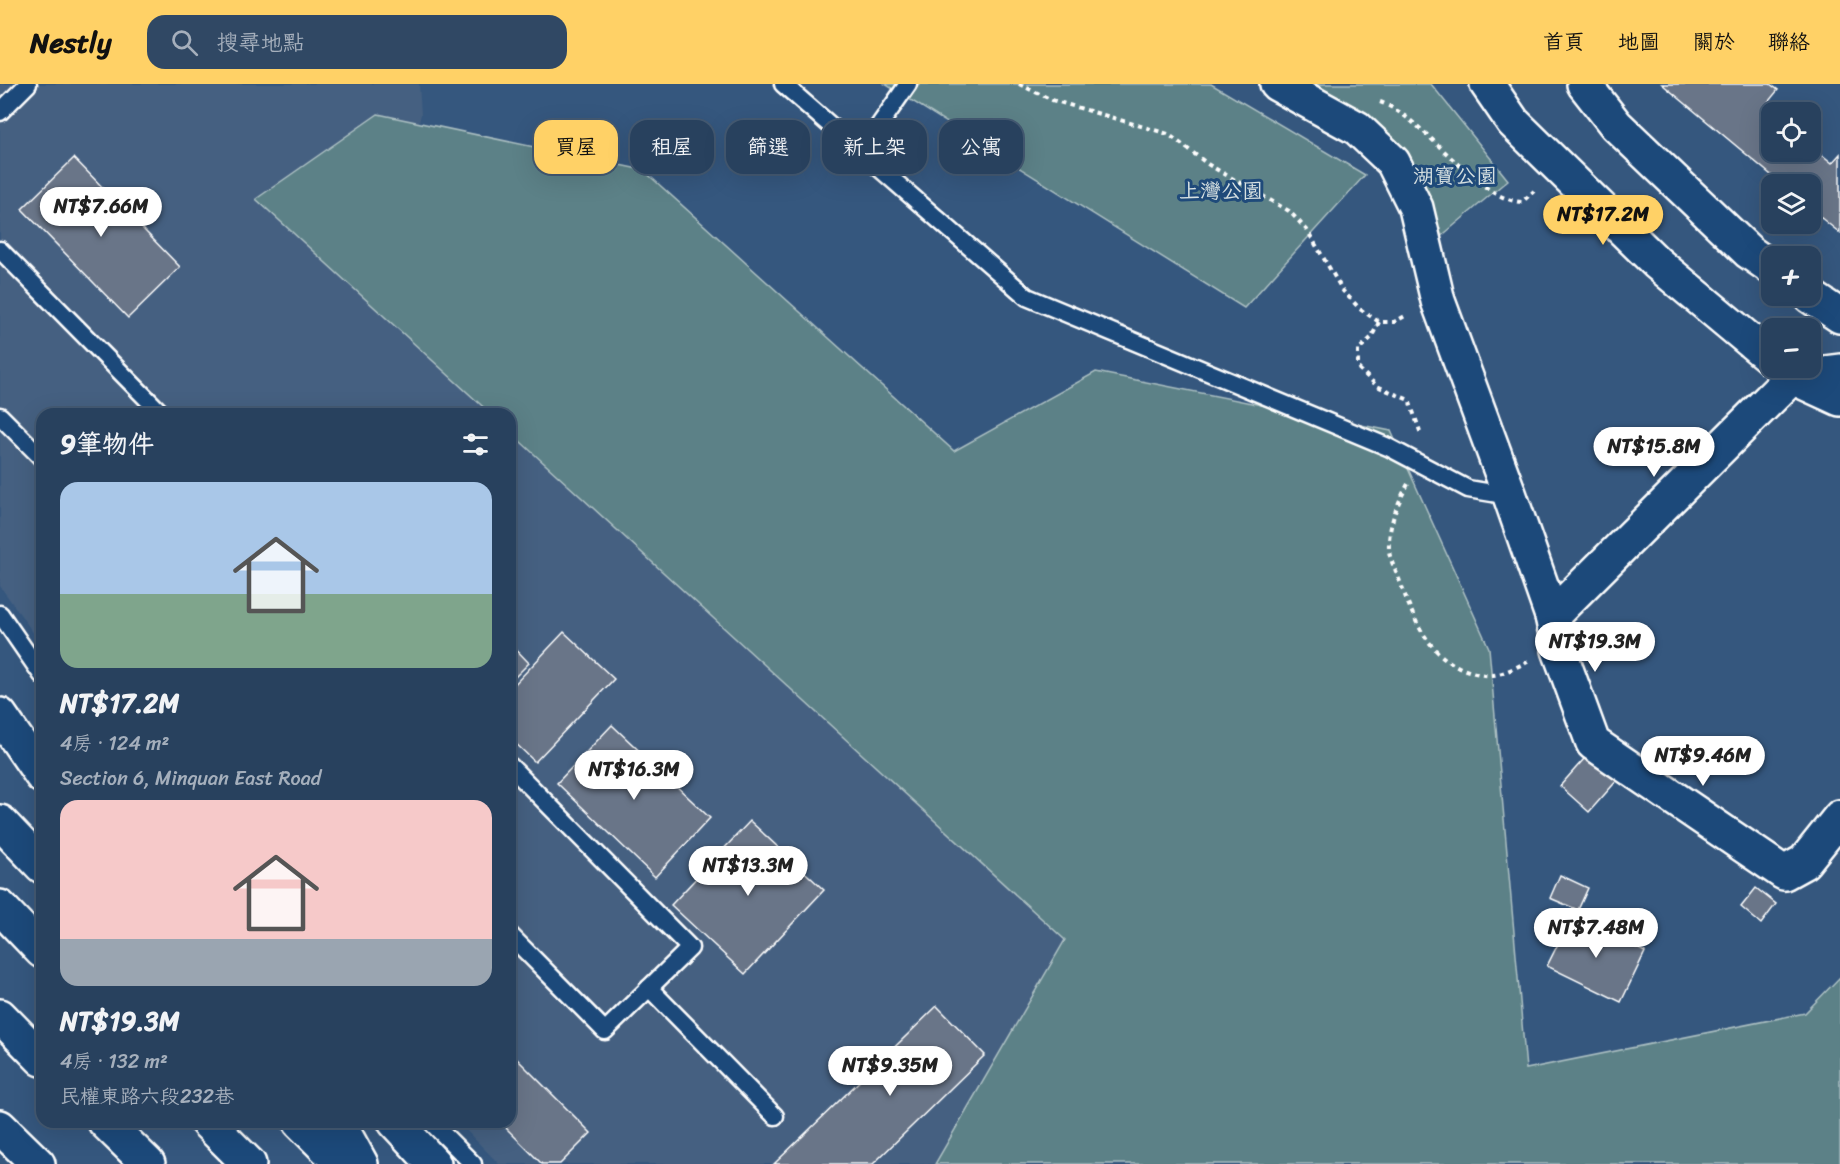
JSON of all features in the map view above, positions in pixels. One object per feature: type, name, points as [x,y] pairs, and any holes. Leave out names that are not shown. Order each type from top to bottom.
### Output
[{"type":"main road","points":[[1277,84],[1357,128],[1394,162],[1416,208],[1438,301],[1510,496],[1551,616],[1559,650],[1593,743],[1784,873],[1804,862],[1840,817]]},
{"type":"main road","points":[[1487,84],[1513,122],[1657,263],[1761,350]]},
{"type":"main road","points":[[1584,84],[1616,125],[1749,252],[1761,260]]},
{"type":"main road","points":[[1821,303],[1840,316]]},
{"type":"main road","points":[[1821,370],[1840,371]]},
{"type":"main road","points":[[1551,616],[1773,378]]},
{"type":"main road","points":[[1801,378],[1840,399]]},
{"type":"main road","points":[[0,700],[36,758]]},
{"type":"main road","points":[[0,715],[36,759]]},
{"type":"main road","points":[[0,822],[36,860]]},
{"type":"main road","points":[[0,907],[23,934]]},
{"type":"main road","points":[[0,1016],[36,1053]]},
{"type":"main road","points":[[0,1127],[38,1164]]},
{"type":"main road","points":[[111,1128],[148,1164]]},
{"type":"main road","points":[[213,1128],[249,1164]]},
{"type":"main road","points":[[306,1128],[342,1164]]},
{"type":"main road","points":[[341,1128],[361,1164]]},
{"type":"main road","points":[[401,1128],[434,1164]]},
{"type":"lane","points":[[0,112],[28,84]]},
{"type":"lane","points":[[783,84],[823,120]]},
{"type":"lane","points":[[883,120],[908,84]]},
{"type":"lane","points":[[884,174],[1027,297],[1388,447],[1468,489],[1510,496]]},
{"type":"lane","points":[[0,250],[156,408]]},
{"type":"lane","points":[[0,416],[36,452]]},
{"type":"lane","points":[[0,614],[36,666]]},
{"type":"lane","points":[[516,772],[690,948],[605,1031],[516,941]]},
{"type":"lane","points":[[649,988],[775,1116]]},
{"type":"lane","points":[[437,1128],[472,1164]]},
{"type":"path","points":[[1019,84],[1052,100],[1168,134],[1209,165],[1289,211],[1307,230],[1343,291],[1360,309],[1379,322],[1394,322],[1438,301]]},
{"type":"path","points":[[1373,100],[1383,103],[1409,119],[1447,155],[1506,201],[1522,202],[1558,166]]},
{"type":"path","points":[[1379,322],[1371,338],[1358,350],[1358,368],[1377,386],[1409,400],[1416,413],[1426,454],[1399,502],[1390,528],[1389,551],[1410,611],[1441,658],[1462,668],[1486,675],[1498,674],[1559,650]]},
{"type":"shaded area","points":[[0,84],[419,84],[421,114],[394,234],[1093,953],[952,1164],[499,1164],[464,1128],[516,1128],[516,408],[36,408],[36,637],[0,586]]},
{"type":"green space","name":"上灣公園","points":[[885,84],[1211,84],[1365,175],[1244,308],[1023,170],[1023,120],[943,120]]},
{"type":"green space","name":"湖寶公園","points":[[1311,84],[1431,84],[1508,180],[1439,238]]},
{"type":"green space","points":[[378,114],[534,147],[534,174],[618,174],[618,165],[630,167],[630,174],[647,174],[954,451],[1096,372],[1391,431],[1489,648],[1526,1069],[1805,1013],[1840,977],[1840,1164],[935,1164],[1065,940],[516,437],[516,408],[484,408],[256,199]]},
{"type":"building","points":[[1662,84],[1770,84],[1778,90],[1768,102],[1761,102],[1761,162],[1821,162],[1821,154],[1832,163],[1840,154],[1840,233],[1821,218],[1821,174],[1770,174]]},
{"type":"building","points":[[74,158],[180,267],[128,318],[22,209]]},
{"type":"building","points":[[564,632],[614,679],[535,762],[516,744],[516,683]]},
{"type":"building","points":[[516,649],[529,663],[516,676]]},
{"type":"building","points":[[612,725],[710,818],[655,877],[557,783]]},
{"type":"building","points":[[1591,751],[1620,777],[1589,812],[1560,786]]},
{"type":"building","points":[[750,821],[824,890],[745,974],[671,905]]},
{"type":"building","points":[[1560,875],[1588,888],[1578,910],[1550,898]]},
{"type":"building","points":[[1756,888],[1776,904],[1761,924],[1741,907]]},
{"type":"building","points":[[1572,916],[1645,952],[1621,1002],[1547,966]]},
{"type":"building","points":[[937,1006],[985,1055],[873,1164],[774,1164]]},
{"type":"building","points":[[516,1058],[591,1133],[560,1164],[542,1164],[506,1128],[516,1128]]}]
